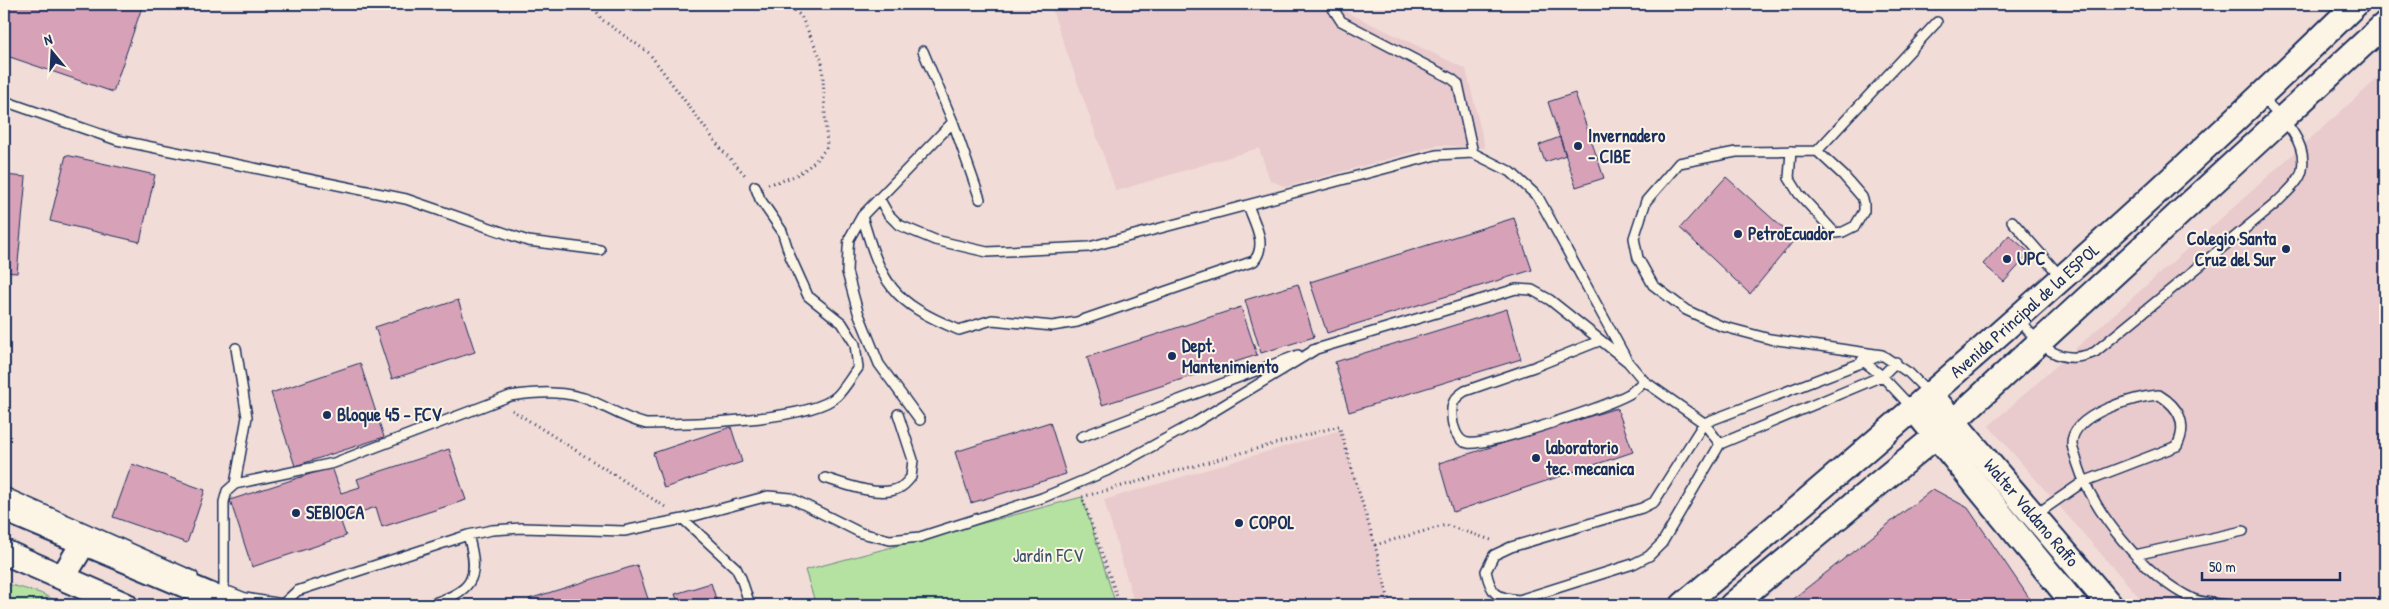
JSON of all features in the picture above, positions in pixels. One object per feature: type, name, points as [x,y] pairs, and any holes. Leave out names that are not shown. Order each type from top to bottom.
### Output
[{"type":"main road","name":"Avenida Principal de la ESPOL","points":[[1683,605],[1922,402],[2061,278],[2261,97],[2356,4]]},
{"type":"main road","name":"Avenida Principal de la ESPOL","points":[[1936,436],[2284,120],[2385,24]]},
{"type":"main road","name":"Walter Valdano Raffo","points":[[1922,402],[1954,421],[2034,516],[2101,602]]},
{"type":"main road","name":"Walter Valdano Raffo","points":[[1922,402],[1936,436],[2075,605]]},
{"type":"main road","points":[[1732,605],[1936,436]]},
{"type":"main road","points":[[5,504],[84,542],[225,595]]},
{"type":"main road","points":[[63,576],[84,542]]},
{"type":"main road","points":[[4,552],[63,576],[125,605]]},
{"type":"lane","points":[[1330,4],[1341,21],[1458,84],[1473,153]]},
{"type":"lane","points":[[1817,151],[1937,22]]},
{"type":"lane","points":[[923,51],[953,122],[980,199]]},
{"type":"lane","points":[[2017,317],[2039,344],[2071,358],[2082,358],[2095,352],[2276,204],[2302,171],[2298,141],[2284,120],[2261,97]]},
{"type":"lane","points":[[4,100],[117,140],[406,199],[528,241],[600,250]]},
{"type":"lane","points":[[920,420],[879,364],[858,312],[847,272],[850,239],[862,216],[953,122]]},
{"type":"lane","points":[[1791,151],[1789,178],[1799,194],[1835,233],[1844,232],[1856,226],[1864,211],[1862,197],[1817,151],[1791,151],[1736,152],[1679,163],[1646,201],[1634,238],[1638,258],[1653,285],[1686,310],[1721,326],[1770,339],[1882,355],[1896,362],[1922,402]]},
{"type":"lane","points":[[879,198],[888,214],[899,225],[935,240],[988,252],[1089,246],[1436,155],[1473,153],[1511,172],[1538,197],[1628,362],[1644,381],[1704,424],[1720,444]]},
{"type":"lane","points":[[755,186],[760,199],[782,231],[790,256],[808,296],[842,323],[855,344],[858,368],[837,396],[813,409],[788,415],[646,424],[627,419],[592,401],[565,394],[534,393],[496,401],[334,463],[235,484],[227,491],[224,502],[225,595],[283,604],[297,591],[468,535],[492,530],[522,528],[624,531],[683,519],[768,496],[791,498],[861,533],[890,540],[920,537],[1042,498],[1111,469],[1196,422],[1318,348]]},
{"type":"lane","points":[[862,216],[880,272],[894,291],[914,310],[959,330],[992,320],[1052,326],[1077,322],[1254,261],[1260,253],[1262,245],[1248,205]]},
{"type":"lane","points":[[2012,221],[2061,278]]},
{"type":"lane","points":[[1081,437],[1318,348],[1516,289],[1532,290],[1550,300],[1628,362]]},
{"type":"lane","points":[[1599,340],[1456,396],[1451,405],[1452,421],[1460,440],[1466,444],[1486,442],[1584,411],[1630,393],[1644,381]]},
{"type":"lane","points":[[235,484],[247,417],[236,348]]},
{"type":"lane","points":[[1853,351],[1882,376],[1922,402]]},
{"type":"lane","points":[[1882,355],[1704,424],[1654,502],[1642,508],[1511,547],[1494,556],[1486,571],[1490,588],[1502,598],[1519,600],[1633,564],[1649,556],[1662,543],[1720,444],[1882,376],[1896,362]]},
{"type":"lane","points":[[2034,516],[2083,482],[2177,446],[2183,434],[2182,423],[2172,403],[2159,395],[2151,395],[2128,401],[2084,420],[2075,430],[2072,443],[2083,482],[2108,522],[2134,555],[2158,576],[2194,600],[2227,605]]},
{"type":"lane","points":[[825,478],[851,487],[869,490],[899,489],[911,478],[913,460],[898,414]]},
{"type":"lane","points":[[5,504],[199,578]]},
{"type":"lane","points":[[683,519],[736,568],[750,605]]},
{"type":"lane","points":[[2134,555],[2243,531]]},
{"type":"lane","points":[[427,605],[445,600],[463,590],[474,574],[475,559],[468,535]]},
{"type":"path","points":[[592,4],[601,19],[649,53],[722,149],[755,186],[793,177],[813,166],[827,147],[822,61],[801,16],[787,4]]},
{"type":"path","points":[[496,401],[683,519]]},
{"type":"path","points":[[1120,605],[1082,497],[1339,426],[1375,545],[1389,602],[1379,605]]},
{"type":"path","points":[[1375,545],[1446,525],[1511,547]]},
{"type":"shaded area","points":[[1050,4],[1341,4],[1344,11],[1466,69],[1485,148],[1439,145],[1286,187],[1270,180],[1259,148],[1116,191]]},
{"type":"shaded area","name":"Colegio Santa Cruz del Sur","points":[[2385,72],[2385,605],[2146,605],[1989,426]]},
{"type":"shaded area","name":"COPOL","points":[[1341,430],[1375,545],[1389,601],[1379,605],[1135,605],[1104,500]]},
{"type":"green space","name":"Jardín FCV","points":[[1082,497],[1116,605],[816,605],[805,570]]},
{"type":"green space","points":[[4,583],[40,593],[65,605],[4,605]]},
{"type":"building","points":[[4,4],[143,4],[113,92],[4,55]]},
{"type":"building","name":"Invernadero - CIBE","points":[[1575,93],[1604,178],[1576,187],[1548,102]]},
{"type":"building","points":[[1560,137],[1566,155],[1545,162],[1539,145]]},
{"type":"building","points":[[66,155],[155,175],[140,242],[50,221]]},
{"type":"building","points":[[4,175],[26,177],[17,273],[4,272]]},
{"type":"building","name":"PetroEcuador","points":[[1726,177],[1795,239],[1750,294],[1680,228]]},
{"type":"building","points":[[1514,218],[1532,270],[1327,333],[1310,282]]},
{"type":"building","name":"UPC","points":[[2009,235],[2030,253],[2004,282],[1983,264]]},
{"type":"building","points":[[1298,284],[1314,337],[1261,353],[1245,300]]},
{"type":"building","points":[[458,300],[475,352],[392,379],[375,327]]},
{"type":"building","name":"Dept. Mantenimiento","points":[[1241,307],[1257,355],[1102,405],[1087,357]]},
{"type":"building","points":[[1507,309],[1521,359],[1349,412],[1335,362]]},
{"type":"building","name":"Bloque 45 - FCV","points":[[360,363],[384,437],[295,466],[271,393]]},
{"type":"building","name":"laboratorio tec. mecanica","points":[[1617,408],[1633,452],[1453,512],[1439,463]]},
{"type":"building","points":[[1050,422],[1066,474],[971,503],[955,452]]},
{"type":"building","points":[[731,427],[742,462],[664,488],[653,453]]},
{"type":"building","name":"SEBIOCA","points":[[449,449],[466,500],[382,527],[376,507],[340,519],[346,536],[252,567],[230,500],[332,467],[341,493],[360,487],[357,479]]},
{"type":"building","points":[[132,464],[205,490],[187,543],[113,517]]},
{"type":"building","points":[[1933,489],[1968,508],[2034,605],[1785,605]]},
{"type":"building","points":[[637,565],[650,605],[531,605],[529,599]]},
{"type":"building","points":[[711,583],[717,602],[706,605],[679,605],[675,594]]},
{"type":"place","name":"Invernadero - CIBE","points":[[1578,146]]},
{"type":"place","name":"PetroEcuador","points":[[1738,234]]},
{"type":"place","name":"Colegio Santa Cruz del Sur","points":[[2286,249]]},
{"type":"place","name":"UPC","points":[[2007,259]]},
{"type":"place","name":"Dept. Mantenimiento","points":[[1172,356]]},
{"type":"place","name":"Bloque 45 - FCV","points":[[327,415]]},
{"type":"place","name":"laboratorio tec. mecanica","points":[[1536,458]]},
{"type":"place","name":"SEBIOCA","points":[[296,513]]},
{"type":"place","name":"COPOL","points":[[1239,523]]}]
